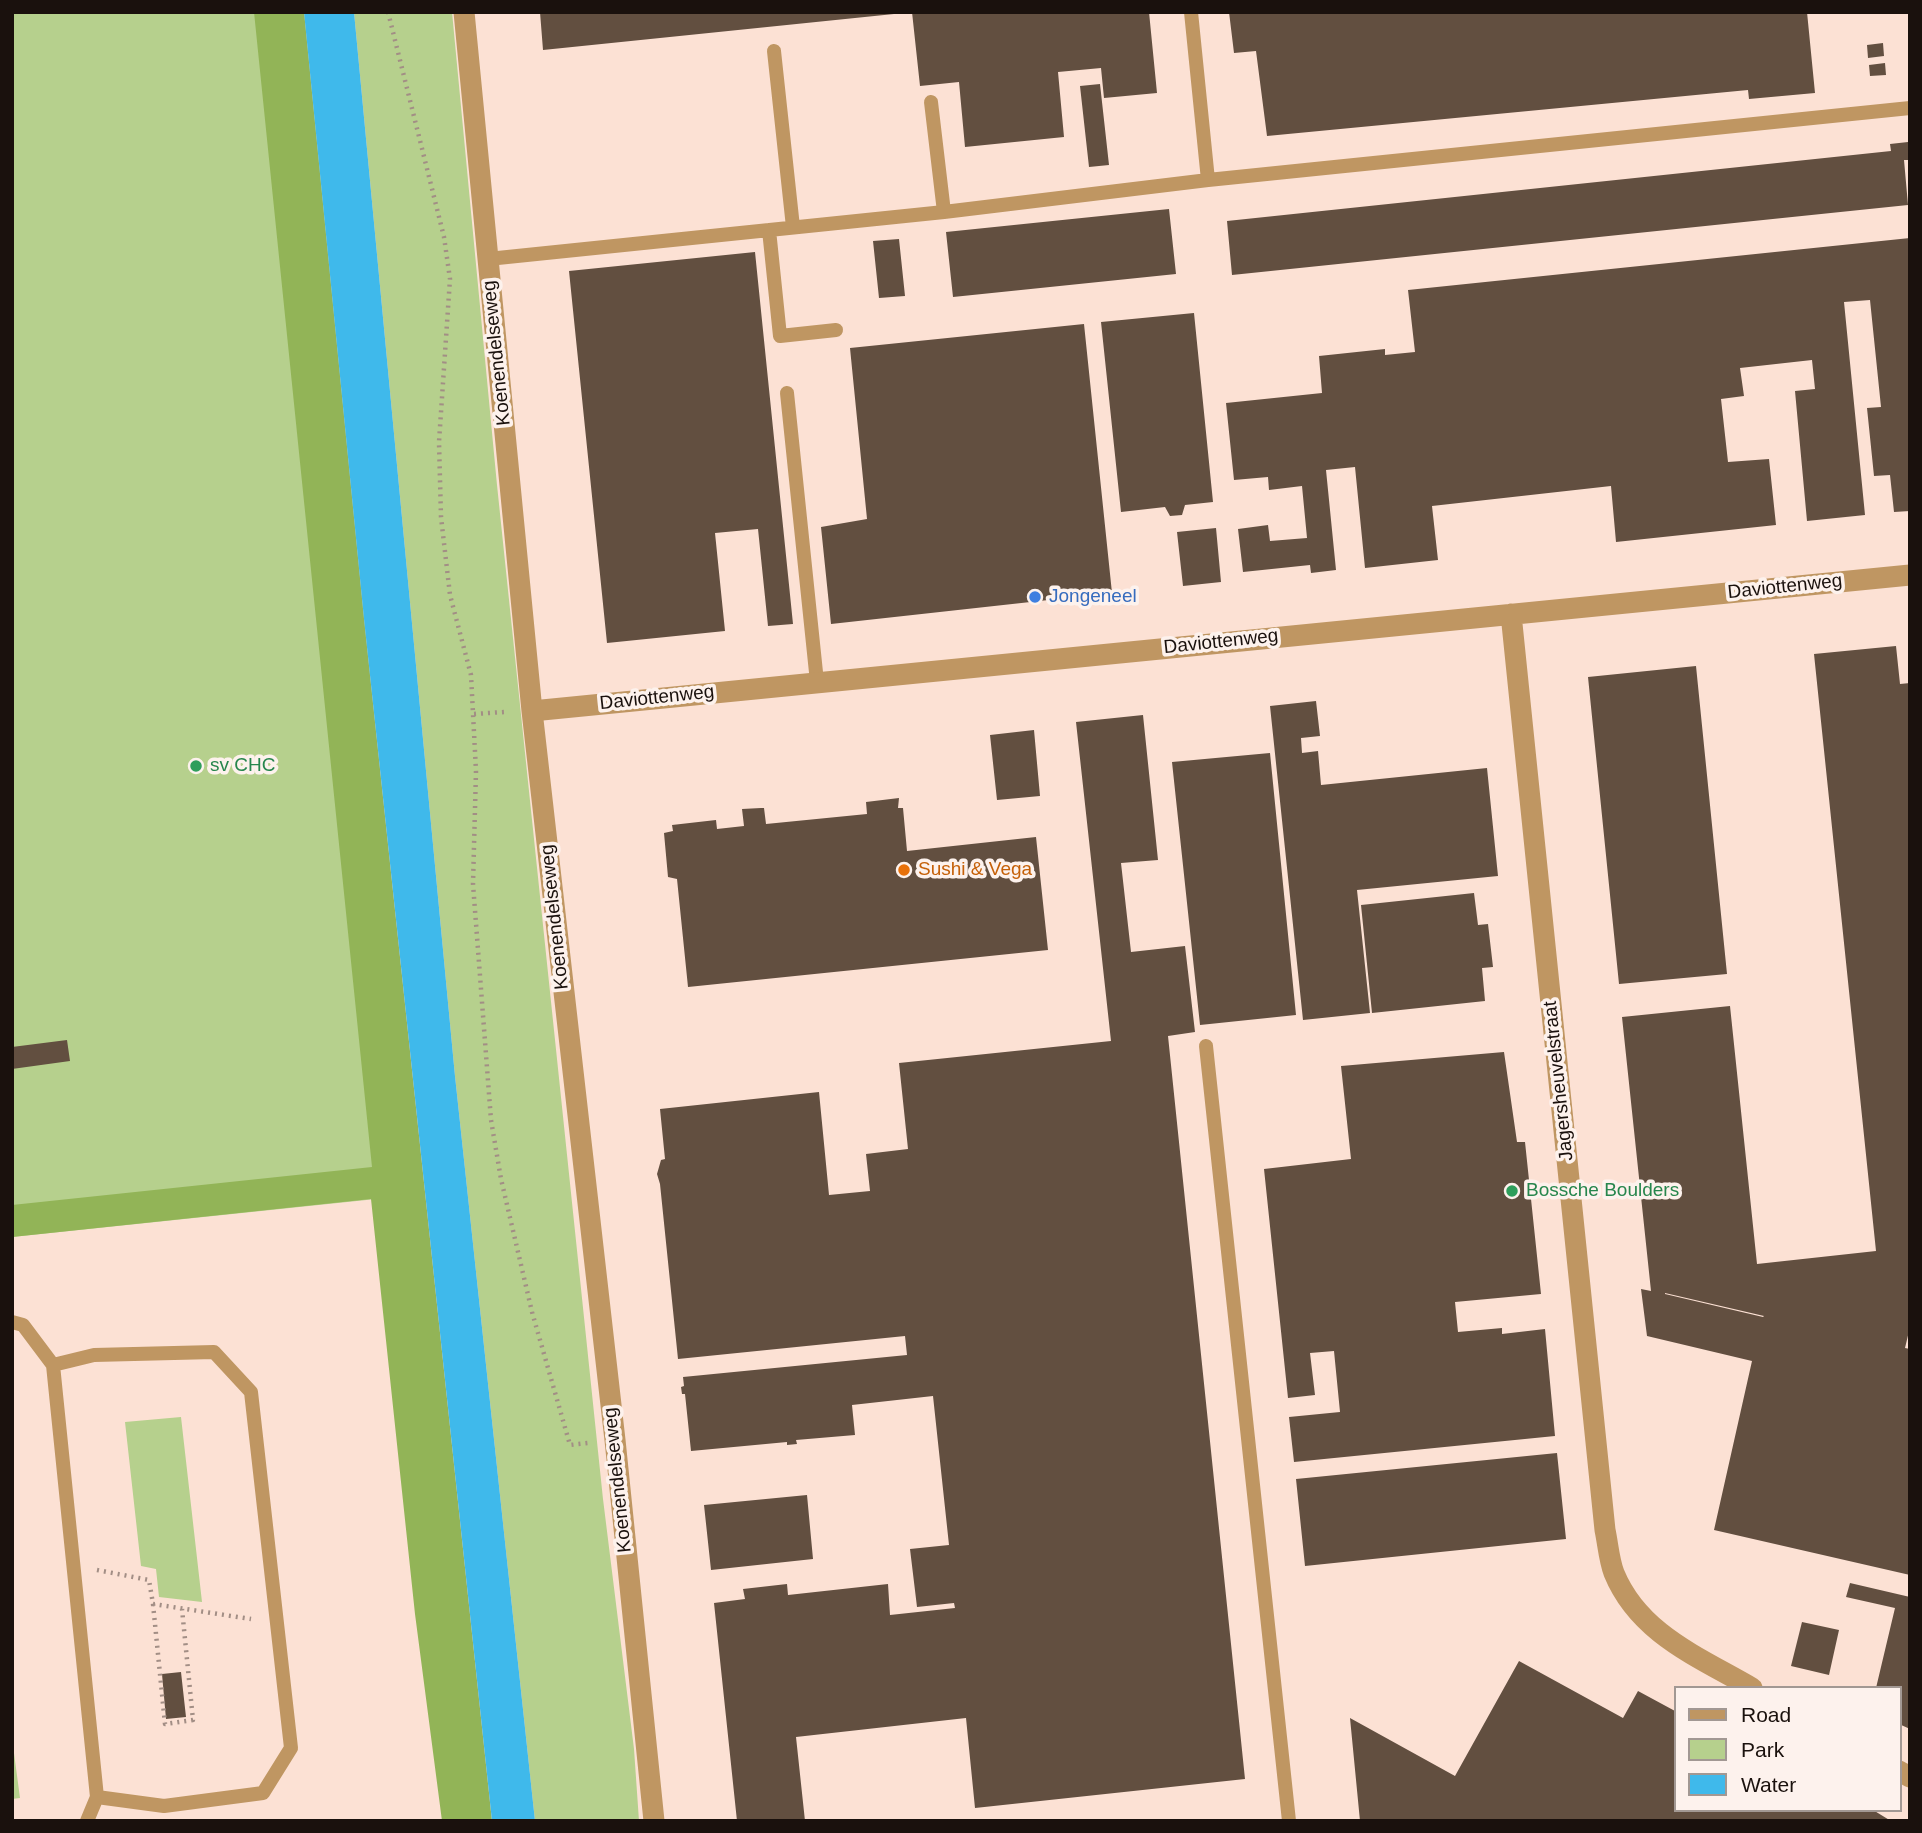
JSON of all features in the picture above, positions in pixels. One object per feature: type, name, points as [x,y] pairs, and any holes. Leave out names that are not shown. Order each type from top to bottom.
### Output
[{"type":"street","name":"Koenendelseweg","points":[[464,12],[532,711],[615,1440],[653,1821]]},
{"type":"street","name":"Daviottenweg","points":[[532,711],[1910,575]]},
{"type":"street","name":"Jagersheuvelstraat","points":[[1511,614],[1605,1530],[1614,1572],[1640,1616],[1664,1639],[1748,1686]]},
{"type":"lane","points":[[1191,12],[1208,180]]},
{"type":"lane","points":[[774,51],[793,227]]},
{"type":"lane","points":[[931,102],[944,212]]},
{"type":"lane","points":[[488,259],[944,212],[1208,180],[1910,108]]},
{"type":"lane","points":[[769,230],[780,336],[836,330]]},
{"type":"lane","points":[[787,393],[817,682]]},
{"type":"lane","points":[[1206,1046],[1289,1821]]},
{"type":"lane","points":[[12,1322],[23,1325],[53,1365],[97,1797],[87,1821]]},
{"type":"lane","points":[[53,1365],[94,1354],[214,1352],[251,1391],[291,1748],[263,1793],[164,1806],[97,1797]]},
{"type":"path","points":[[388,12],[444,237],[450,279],[439,442],[441,517],[450,595],[471,675],[476,771],[473,884],[491,1120],[501,1179],[533,1312],[570,1445],[615,1440]]},
{"type":"path","points":[[74,1566],[149,1580],[165,1724],[193,1720],[182,1608]]},
{"type":"path","points":[[153,1604],[276,1622]]},
{"type":"green space","name":"sv CHC","points":[[12,12],[304,12],[424,1194],[12,1237]]},
{"type":"green space","points":[[254,12],[304,12],[364,619],[492,1821],[442,1821],[415,1614],[371,1199],[12,1237],[12,1205],[372,1167]]},
{"type":"green space","points":[[354,12],[452,12],[497,485],[603,1499],[634,1749],[639,1821],[535,1821],[455,1076]]},
{"type":"green space","points":[[181,1417],[202,1602],[159,1597],[156,1569],[141,1566],[125,1422]]},
{"type":"green space","points":[[12,1738],[20,1798],[12,1799]]},
{"type":"water","points":[[304,12],[354,12],[455,1076],[535,1821],[492,1821],[364,619]]},
{"type":"building","points":[[540,12],[894,12],[894,14],[543,50]]},
{"type":"building","points":[[912,12],[1149,12],[1157,93],[1104,98],[1101,68],[1058,72],[1064,137],[965,147],[959,82],[920,86]]},
{"type":"building","points":[[1229,12],[1807,12],[1815,93],[1749,99],[1748,90],[1267,136],[1256,51],[1234,53]]},
{"type":"building","points":[[1883,43],[1884,56],[1868,58],[1867,45]]},
{"type":"building","points":[[1885,63],[1886,75],[1870,76],[1869,65]]},
{"type":"building","points":[[1100,84],[1109,165],[1089,167],[1080,86]]},
{"type":"building","points":[[1908,142],[1909,160],[1904,160],[1908,205],[1232,275],[1227,221],[1891,151],[1890,144]]},
{"type":"building","points":[[1169,209],[1176,274],[953,297],[946,232]]},
{"type":"building","points":[[1910,238],[1910,511],[1894,512],[1890,475],[1874,476],[1867,408],[1881,407],[1870,300],[1844,302],[1865,515],[1807,521],[1795,391],[1815,389],[1812,360],[1740,368],[1744,396],[1721,399],[1728,462],[1769,459],[1776,525],[1616,542],[1611,486],[1432,506],[1438,560],[1365,568],[1355,467],[1326,470],[1336,570],[1311,573],[1310,565],[1243,572],[1238,529],[1268,525],[1270,541],[1307,538],[1302,486],[1269,490],[1268,477],[1234,480],[1226,403],[1322,393],[1319,356],[1385,349],[1385,355],[1415,352],[1408,290]]},
{"type":"building","points":[[899,239],[905,296],[879,298],[873,241]]},
{"type":"building","points":[[755,252],[793,624],[768,626],[758,529],[715,533],[725,631],[607,643],[569,271]]},
{"type":"building","points":[[1194,313],[1213,502],[1185,505],[1182,515],[1170,516],[1165,507],[1121,512],[1101,322]]},
{"type":"building","points":[[1084,324],[1112,593],[831,624],[821,527],[867,519],[850,348]]},
{"type":"building","points":[[1216,528],[1221,582],[1183,586],[1177,532]]},
{"type":"building","points":[[1896,646],[1900,684],[1910,683],[1910,1327],[1905,1348],[1910,1349],[1910,1575],[1714,1530],[1752,1361],[1647,1336],[1641,1289],[1651,1291],[1622,1017],[1730,1006],[1757,1264],[1876,1251],[1814,654]],"holes":[[[1665,1293],[1764,1316],[1763,1317]]]},
{"type":"building","points":[[1696,666],[1727,974],[1619,984],[1588,677]]},
{"type":"building","points":[[1316,701],[1320,736],[1301,738],[1302,753],[1318,751],[1321,785],[1487,768],[1498,876],[1357,890],[1370,1013],[1303,1020],[1270,706]]},
{"type":"building","points":[[1143,715],[1158,860],[1121,863],[1131,952],[1185,946],[1195,1032],[1168,1036],[1245,1779],[975,1808],[966,1718],[796,1737],[805,1821],[737,1821],[714,1603],[745,1599],[743,1589],[787,1584],[788,1595],[888,1584],[890,1615],[955,1608],[954,1603],[917,1607],[910,1549],[949,1545],[933,1396],[852,1405],[855,1435],[796,1440],[797,1444],[787,1445],[787,1442],[691,1451],[685,1394],[682,1394],[681,1387],[684,1386],[683,1377],[907,1355],[905,1336],[678,1359],[657,1174],[661,1160],[665,1159],[660,1109],[819,1092],[829,1195],[870,1191],[866,1154],[908,1149],[899,1063],[1111,1041],[1076,722]]},
{"type":"building","points":[[1034,730],[1040,796],[997,800],[990,735]]},
{"type":"building","points":[[1270,753],[1296,1015],[1200,1025],[1172,762]]},
{"type":"building","points":[[899,798],[898,808],[903,808],[907,851],[1036,837],[1048,950],[688,987],[677,879],[668,877],[664,833],[673,831],[672,825],[716,820],[717,829],[744,826],[742,809],[764,808],[766,824],[867,814],[866,802]]},
{"type":"building","points":[[1474,893],[1478,925],[1488,924],[1493,967],[1482,968],[1485,1001],[1372,1013],[1361,905]]},
{"type":"building","points":[[67,1040],[70,1061],[12,1069],[12,1047]]},
{"type":"building","points":[[1504,1052],[1517,1142],[1525,1142],[1541,1294],[1455,1302],[1458,1332],[1502,1328],[1502,1334],[1545,1329],[1555,1436],[1294,1462],[1289,1417],[1340,1412],[1334,1351],[1310,1353],[1315,1395],[1288,1398],[1264,1169],[1351,1159],[1341,1066]]},
{"type":"building","points":[[1557,1453],[1566,1539],[1305,1566],[1296,1479]]},
{"type":"building","points":[[807,1495],[813,1559],[711,1570],[704,1505]]},
{"type":"building","points":[[1850,1583],[1910,1597],[1910,1729],[1901,1725],[1901,1686],[1876,1686],[1895,1608],[1846,1597]]},
{"type":"building","points":[[1802,1622],[1839,1630],[1829,1675],[1791,1666]]},
{"type":"building","points":[[1519,1661],[1623,1718],[1638,1691],[1674,1710],[1674,1812],[1876,1812],[1891,1821],[1360,1821],[1350,1718],[1455,1776]]},
{"type":"building","points":[[181,1672],[186,1717],[166,1719],[162,1674]]},
{"type":"place","name":"Jongeneel","points":[[1035,597]]},
{"type":"place","name":"sv CHC","points":[[196,766]]},
{"type":"place","name":"Sushi & Vega","points":[[904,870]]},
{"type":"place","name":"Bossche Boulders","points":[[1512,1191]]}]
